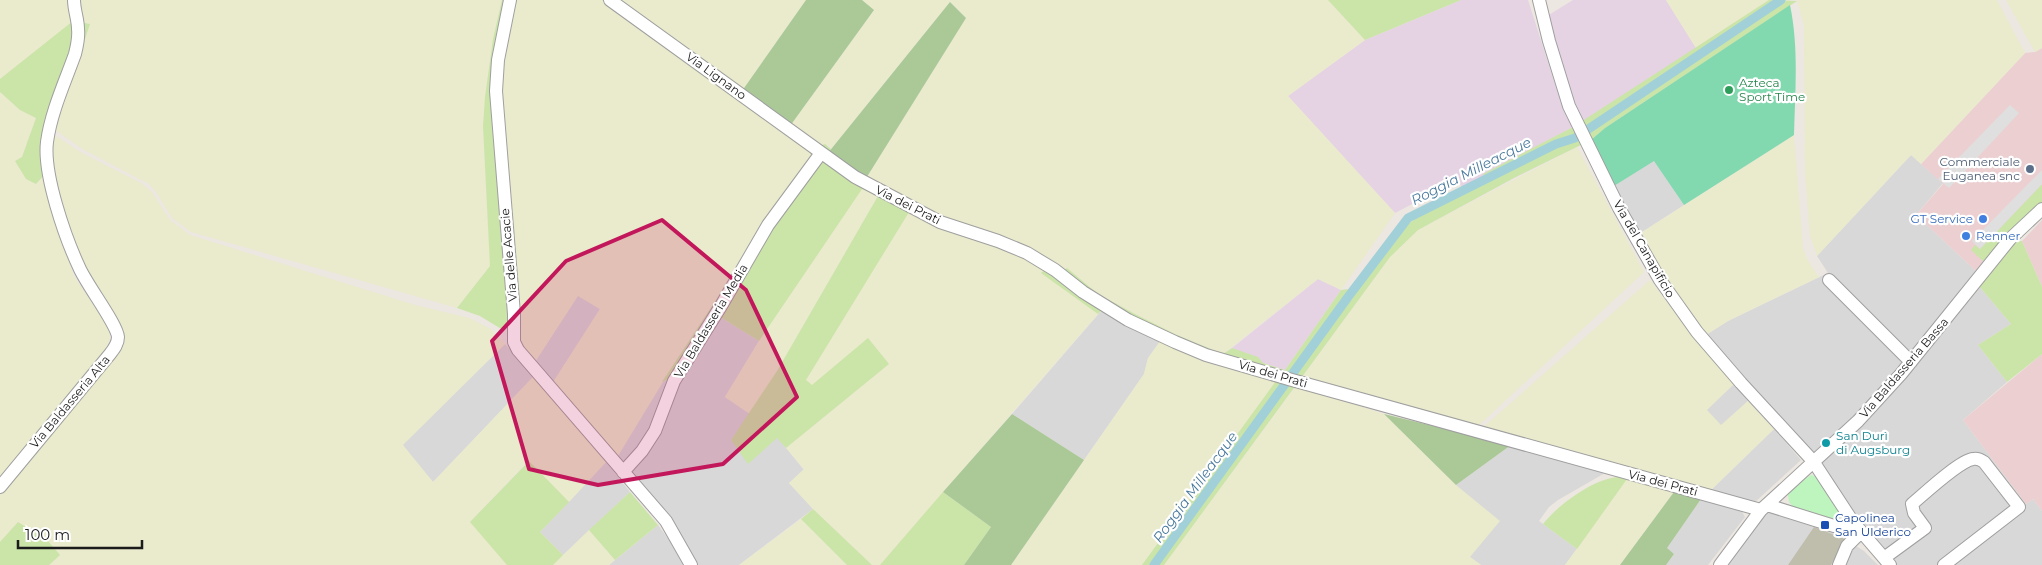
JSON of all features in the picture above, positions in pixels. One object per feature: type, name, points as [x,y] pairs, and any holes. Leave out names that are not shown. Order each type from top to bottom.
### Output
[{"type":"street","name":"Via Baldasseria Alta","points":[[0,487],[117,344],[118,337],[115,325],[79,268],[60,215],[48,164],[47,144],[50,128],[76,48],[78,27],[74,11],[74,0]]},
{"type":"street","name":"Via delle Acacie","points":[[510,0],[498,60],[496,91],[514,314],[514,342],[518,350],[623,472]]},
{"type":"street","name":"Via Lignano","points":[[610,0],[821,153]]},
{"type":"street","name":"Via del Canapificio","points":[[1539,0],[1562,83],[1583,135],[1640,247],[1678,307],[1741,383],[1813,461],[1853,522],[1887,562]]},
{"type":"street","name":"Via Baldasseria Media","points":[[623,472],[642,451],[655,431],[674,381],[721,306],[768,225],[821,153]]},
{"type":"street","name":"Via dei Prati","points":[[821,153],[855,177],[940,222],[998,241],[1027,253],[1056,270],[1083,292],[1128,320],[1206,354],[1288,379],[1834,526],[1842,526],[1853,522]]},
{"type":"street","name":"Via Baldasseria Bassa","points":[[1720,565],[1764,507],[1858,421],[1911,362],[2010,239],[2042,209]]},
{"type":"street","points":[[1829,280],[1911,362]]},
{"type":"street","points":[[1887,562],[1925,528],[1914,513],[1912,504],[1958,466],[1973,459],[1979,459],[1984,462],[2018,507],[1944,565]]},
{"type":"street","points":[[623,472],[666,521],[691,565]]},
{"type":"street","points":[[1839,565],[1847,546],[1861,532]]},
{"type":"highlighted area","points":[[662,220],[746,290],[797,397],[723,464],[598,485],[529,469],[492,341],[566,261]]},
{"type":"shaded area","points":[[1461,0],[1528,0],[1561,103],[1573,127],[1484,174],[1484,176],[1462,188],[1458,180],[1395,213],[1288,96],[1365,40]]},
{"type":"shaded area","points":[[1573,0],[1666,0],[1696,48],[1580,123],[1547,16]]},
{"type":"shaded area","points":[[2042,48],[2042,203],[2004,237],[1976,271],[1916,215],[1943,184],[1921,164],[2025,53],[2035,52]]},
{"type":"shaded area","points":[[2010,105],[2019,113],[1949,188],[1938,179]]},
{"type":"shaded area","points":[[1911,155],[1943,183],[1916,215],[1976,271],[1865,409],[1814,456],[1706,335],[1728,321],[1828,273],[1817,256]]},
{"type":"shaded area","points":[[1654,160],[1684,205],[1639,234],[1614,186]]},
{"type":"shaded area","points":[[2042,170],[2042,184],[1980,249],[1972,241]]},
{"type":"shaded area","points":[[2042,220],[2042,287],[2022,241]]},
{"type":"shaded area","points":[[1318,279],[1341,290],[1285,370],[1263,363],[1232,348]]},
{"type":"shaded area","points":[[1979,286],[2011,324],[1978,345],[2007,382],[1963,420],[2026,504],[2033,499],[2042,511],[2042,565],[1896,565],[1863,529],[1818,463]]},
{"type":"shaded area","points":[[578,295],[600,309],[552,384],[533,365]]},
{"type":"shaded area","points":[[1102,310],[1161,340],[1148,358],[1144,374],[1084,460],[1012,414]]},
{"type":"shaded area","points":[[717,315],[759,341],[725,397],[750,414],[731,440],[778,438],[804,470],[789,483],[813,509],[739,565],[694,565],[616,459],[662,382],[678,375]]},
{"type":"shaded area","points":[[505,344],[534,376],[433,482],[402,445]]},
{"type":"shaded area","points":[[2042,354],[2042,511],[2033,499],[2026,504],[1963,420]]},
{"type":"shaded area","points":[[1734,384],[1748,401],[1721,426],[1706,410]]},
{"type":"shaded area","points":[[1774,429],[1801,460],[1754,503],[1708,493]]},
{"type":"shaded area","points":[[1511,445],[1605,473],[1558,500],[1549,507],[1539,521],[1577,549],[1565,565],[1481,565],[1470,557],[1456,485]]},
{"type":"shaded area","points":[[606,462],[630,492],[563,555],[540,532]]},
{"type":"shaded area","points":[[1701,499],[1741,510],[1745,517],[1708,565],[1666,565],[1674,554],[1666,548]]},
{"type":"shaded area","points":[[1765,511],[1838,535],[1864,551],[1878,565],[1725,565]]},
{"type":"shaded area","points":[[658,525],[683,565],[609,565]]},
{"type":"shaded area","points":[[1814,527],[1845,539],[1831,565],[1788,565]]},
{"type":"green space","points":[[0,0],[502,0],[493,39],[483,126],[490,266],[457,308],[191,232],[172,218],[149,184],[84,150],[52,128],[89,24],[73,22],[0,79]]},
{"type":"green space","points":[[502,0],[517,0],[502,63],[500,97],[509,327],[503,330],[480,316],[457,308],[490,266],[483,126],[493,39]]},
{"type":"green space","points":[[517,0],[602,0],[809,151],[812,157],[685,346],[616,459],[552,384],[600,309],[578,296],[533,365],[518,341],[500,97],[502,63]]},
{"type":"green space","points":[[602,0],[617,0],[820,146],[825,144],[831,149],[829,153],[840,163],[947,222],[1062,271],[1067,268],[1098,294],[1177,335],[1223,354],[1232,348],[1258,357],[1263,363],[1285,370],[1341,290],[1349,289],[1403,221],[1407,225],[1421,214],[1487,183],[1483,174],[1573,127],[1769,0],[1797,1],[1605,128],[1591,140],[1514,178],[1418,230],[1390,257],[1164,565],[1142,565],[1276,381],[1102,310],[1098,314],[1041,273],[1046,269],[1023,255],[909,212],[806,380],[812,385],[868,338],[889,364],[786,448],[777,438],[748,464],[731,440],[777,371],[878,196],[862,189],[759,341],[717,315],[678,375],[662,382],[812,157],[809,151]]},
{"type":"green space","points":[[617,0],[806,0],[742,91]]},
{"type":"green space","points":[[806,0],[862,0],[874,10],[790,126],[742,91]]},
{"type":"green space","points":[[862,0],[1328,0],[1365,40],[1288,96],[1395,213],[1341,290],[1318,279],[1223,354],[1177,335],[1098,294],[1067,268],[1062,271],[962,228],[865,180],[966,18],[950,2],[831,149],[829,145],[820,146],[790,126],[874,10]]},
{"type":"green space","points":[[1328,0],[1461,0],[1365,40]]},
{"type":"green space","points":[[1666,0],[1769,0],[1696,48]]},
{"type":"green space","points":[[1797,0],[1997,0],[2025,53],[1921,164],[1911,155],[1817,256],[1810,236],[1805,172],[1804,26]]},
{"type":"green space","points":[[2006,0],[2042,0],[2042,48],[2035,52]]},
{"type":"green space","points":[[950,2],[966,18],[865,180],[828,153]]},
{"type":"green space","name":"Azteca Sport Time","points":[[1790,5],[1795,37],[1794,135],[1684,205],[1654,161],[1614,186],[1591,140],[1605,128]]},
{"type":"green space","points":[[73,21],[90,24],[79,57],[73,53],[44,175],[36,184],[26,179],[15,161],[22,157],[36,118],[20,110],[0,92],[0,79]]},
{"type":"green space","points":[[0,92],[20,110],[36,118],[22,157],[15,161],[26,179],[36,184],[44,175],[56,222],[74,276],[103,319],[109,330],[110,338],[104,354],[0,478]]},
{"type":"green space","points":[[50,132],[82,153],[141,183],[152,192],[170,220],[190,235],[415,305],[469,318],[491,329],[505,344],[403,445],[433,482],[534,376],[606,462],[569,502],[528,461],[471,521],[508,565],[49,565],[60,555],[18,522],[0,542],[0,491],[119,348],[84,266],[55,187]]},
{"type":"green space","points":[[1794,135],[1803,248],[1807,259],[1819,277],[1728,321],[1706,335],[1680,302],[1639,234]]},
{"type":"green space","points":[[1577,147],[1644,272],[1477,427],[1303,376],[1390,257],[1418,230]]},
{"type":"green space","points":[[2042,184],[2042,203],[2004,237],[1984,262],[1971,250],[1975,245],[1980,249]]},
{"type":"green space","points":[[862,188],[878,196],[777,371],[750,414],[725,397],[759,341]]},
{"type":"green space","points":[[909,211],[998,244],[1047,269],[1098,314],[880,565],[872,565],[813,509],[789,483],[804,469],[786,448],[889,364],[868,339],[812,386],[806,380]]},
{"type":"green space","points":[[2013,241],[2022,241],[2042,287],[2042,354],[2007,382],[1978,345],[2011,324],[1979,286]]},
{"type":"green space","points":[[1650,280],[1696,340],[1734,384],[1707,410],[1721,425],[1748,401],[1774,429],[1708,493],[1480,430]]},
{"type":"green space","points":[[1161,340],[1277,380],[1142,565],[1011,565],[1144,374],[1148,358]]},
{"type":"green space","points":[[1296,386],[1384,414],[1456,485],[1500,521],[1470,557],[1481,565],[1164,565]]},
{"type":"green space","points":[[1012,414],[1084,460],[1011,565],[964,565],[991,527],[943,492]]},
{"type":"green space","points":[[1384,414],[1511,445],[1456,485]]},
{"type":"green space","points":[[529,461],[569,502],[540,532],[563,555],[553,565],[507,565],[470,522]]},
{"type":"green space","points":[[1811,475],[1818,477],[1840,513],[1839,520],[1836,521],[1794,508],[1789,502],[1788,495],[1792,488]]},
{"type":"green space","points":[[1619,477],[1627,479],[1577,549],[1543,524],[1567,501],[1588,487]]},
{"type":"green space","points":[[1627,479],[1674,492],[1620,565],[1565,565]]},
{"type":"green space","points":[[630,492],[658,525],[615,560],[589,530]]},
{"type":"green space","points":[[943,492],[991,527],[964,565],[880,565]]},
{"type":"green space","points":[[1674,492],[1701,499],[1667,548],[1674,554],[1666,565],[1620,565]]},
{"type":"green space","points":[[813,509],[872,565],[847,565],[801,519]]},
{"type":"green space","points":[[801,519],[847,565],[739,565]]},
{"type":"green space","points":[[18,522],[48,541],[60,555],[49,565],[0,565],[0,542]]},
{"type":"green space","points":[[589,530],[615,560],[609,565],[553,565]]},
{"type":"waterway","name":"Roggia Milleacque","points":[[1154,565],[1348,297],[1408,218],[1556,144],[1575,138],[1781,0]]},
{"type":"place","name":"Azteca Sport Time","points":[[1729,90]]},
{"type":"place","name":"Commerciale Euganea snc","points":[[2030,169]]},
{"type":"place","name":"GT Service","points":[[1983,219]]},
{"type":"place","name":"Renner","points":[[1966,236]]},
{"type":"place","name":"San Durì di Augsburg","points":[[1826,443]]},
{"type":"place","name":"Capolinea San Ulderico","points":[[1825,525]]}]
